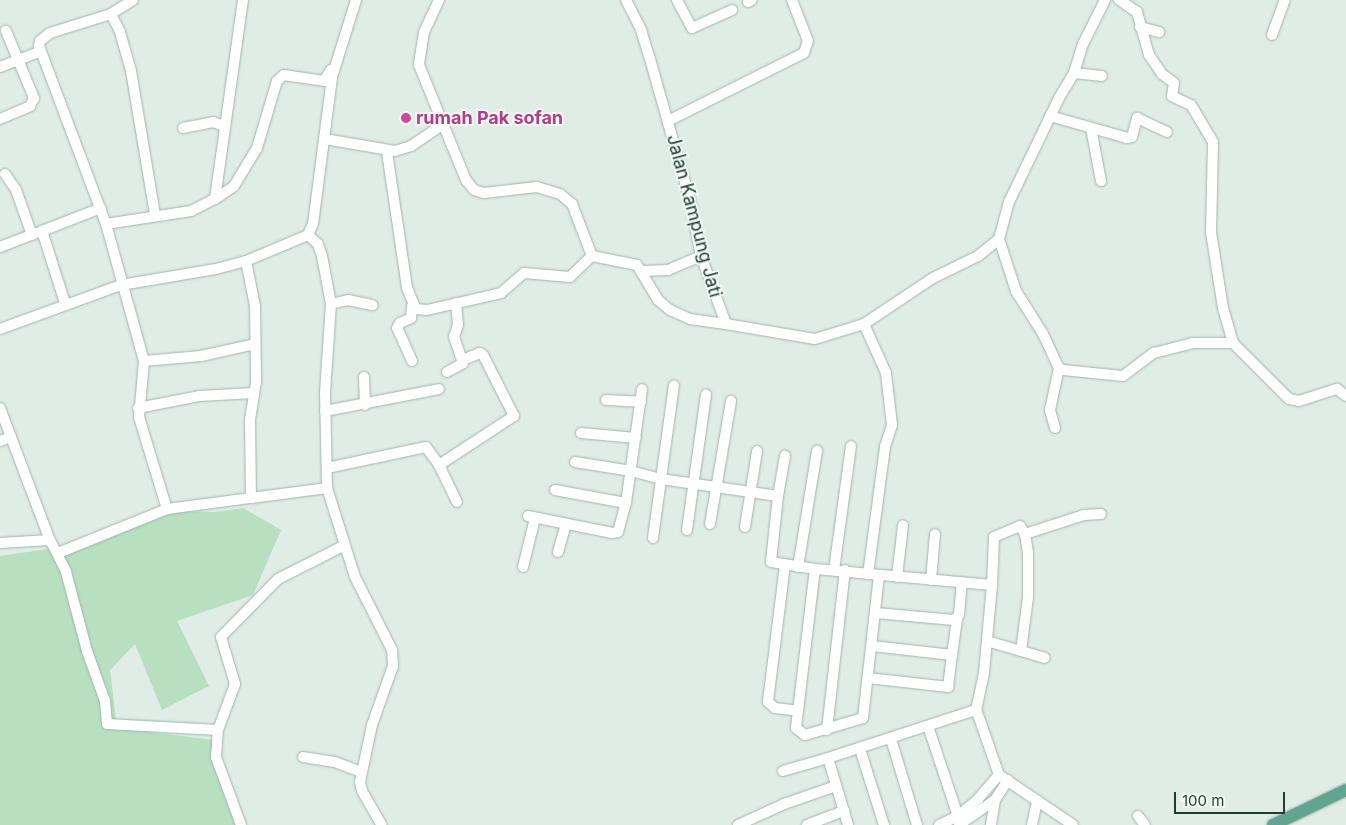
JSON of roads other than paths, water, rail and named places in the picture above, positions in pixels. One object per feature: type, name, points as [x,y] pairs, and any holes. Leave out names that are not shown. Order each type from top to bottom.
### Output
[{"type":"main road","points":[[1273,825],[1346,790]]},
{"type":"street","points":[[133,0],[111,14],[50,33],[40,41],[40,52],[106,224],[120,285],[144,361],[138,408],[153,471],[167,509]]},
{"type":"street","points":[[215,198],[243,0]]},
{"type":"street","points":[[0,329],[65,303],[120,285],[216,270],[246,261],[308,235],[313,224],[334,69],[356,0]]},
{"type":"street","points":[[439,0],[424,32],[418,58],[442,126],[466,180],[474,190],[490,193],[537,187],[570,200],[592,256]]},
{"type":"street","name":"Jalan Kampung Jati","points":[[626,0],[641,30],[668,121],[701,256],[726,324]]},
{"type":"street","points":[[677,0],[692,28],[732,10]]},
{"type":"street","points":[[668,121],[804,53],[808,41],[792,0]]},
{"type":"street","points":[[1055,428],[1050,410],[1058,368],[1043,334],[1016,291],[999,239],[1009,202],[1050,116],[1074,73],[1086,38],[1104,0]]},
{"type":"street","points":[[1119,0],[1137,12],[1149,55],[1162,74],[1174,84],[1172,96],[1193,108],[1214,146],[1211,232],[1222,300],[1233,343],[1289,398],[1299,401],[1337,389],[1346,396]]},
{"type":"street","points":[[1272,35],[1285,0]]},
{"type":"street","points":[[111,14],[120,32],[131,71],[155,215]]},
{"type":"street","points":[[1140,27],[1159,32]]},
{"type":"street","points":[[0,119],[34,102],[6,31]]},
{"type":"street","points":[[0,67],[40,52]]},
{"type":"street","points":[[106,224],[191,211],[234,186],[257,148],[277,81],[284,75],[324,81],[334,69]]},
{"type":"street","points":[[1074,73],[1102,76]]},
{"type":"street","points":[[1050,116],[1127,138],[1132,137],[1137,118],[1167,132]]},
{"type":"street","points":[[184,128],[213,122],[224,126]]},
{"type":"street","points":[[325,139],[387,152],[411,146],[442,126]]},
{"type":"street","points":[[1091,128],[1101,181]]},
{"type":"street","points":[[387,152],[407,288],[412,306],[411,318],[400,323],[397,328],[412,361]]},
{"type":"street","points":[[5,174],[16,190],[37,233],[65,303]]},
{"type":"street","points":[[0,247],[101,208]]},
{"type":"street","points":[[308,235],[318,244],[331,304],[325,411],[327,488],[332,495],[343,546],[362,591],[389,641],[393,660],[390,678],[372,725],[361,772],[362,791],[382,825]]},
{"type":"street","points":[[592,256],[635,264],[642,270],[653,292],[670,310],[690,319],[815,340],[864,324],[933,278],[973,259],[999,239]]},
{"type":"street","points":[[412,306],[427,310],[501,293],[522,274],[570,277],[592,256]]},
{"type":"street","points":[[642,270],[668,270],[701,256]]},
{"type":"street","points":[[246,261],[255,306],[256,344],[254,393],[250,419],[251,498]]},
{"type":"street","points":[[331,304],[348,300],[372,305]]},
{"type":"street","points":[[448,372],[463,365],[463,360],[454,337],[458,325],[456,303]]},
{"type":"street","points":[[864,324],[886,373],[892,426],[885,446],[868,574]]},
{"type":"street","points":[[1058,368],[1072,372],[1123,376],[1145,358],[1161,351],[1193,343],[1233,343]]},
{"type":"street","points":[[144,361],[201,356],[256,344]]},
{"type":"street","points":[[439,465],[515,413],[483,355],[480,353],[463,360]]},
{"type":"street","points":[[364,377],[365,404]]},
{"type":"street","points":[[653,538],[674,385]]},
{"type":"street","points":[[325,411],[439,389]]},
{"type":"street","points":[[522,568],[532,517],[614,533],[618,530],[626,503],[642,390]]},
{"type":"street","points":[[138,408],[199,396],[254,393]]},
{"type":"street","points":[[688,530],[706,394]]},
{"type":"street","points":[[606,400],[641,402]]},
{"type":"street","points":[[710,524],[731,401]]},
{"type":"street","points":[[0,408],[50,540],[58,553],[102,687],[107,724],[218,730]]},
{"type":"street","points":[[581,433],[636,438]]},
{"type":"street","points":[[0,441],[11,437]]},
{"type":"street","points":[[827,730],[839,570],[851,446]]},
{"type":"street","points":[[327,468],[426,447],[439,465],[457,502]]},
{"type":"street","points":[[745,527],[757,451]]},
{"type":"street","points":[[798,567],[817,451]]},
{"type":"street","points":[[784,456],[769,560],[784,565],[815,569],[992,585]]},
{"type":"street","points":[[575,462],[631,470],[661,479],[716,485],[778,496]]},
{"type":"street","points":[[58,553],[167,509],[327,488]]},
{"type":"street","points":[[554,490],[626,503]]},
{"type":"street","points":[[1025,534],[1084,515],[1101,514]]},
{"type":"street","points":[[558,552],[566,524]]},
{"type":"street","points":[[897,577],[903,525]]},
{"type":"street","points":[[1021,651],[1028,597],[1025,534],[1020,526],[994,537],[987,641],[976,710],[1003,777],[1073,825]]},
{"type":"street","points":[[931,580],[935,534]]},
{"type":"street","points":[[0,543],[50,540]]},
{"type":"street","points":[[242,825],[216,760],[218,730],[235,684],[221,637],[278,579],[343,546]]},
{"type":"street","points":[[784,565],[768,702],[775,708],[798,711]]},
{"type":"street","points":[[815,569],[798,711],[798,733],[805,735],[863,718],[879,576]]},
{"type":"street","points":[[868,678],[948,687],[962,583]]},
{"type":"street","points":[[876,613],[957,618]]},
{"type":"street","points":[[987,641],[1045,658]]},
{"type":"street","points":[[872,646],[952,655]]},
{"type":"street","points":[[783,771],[892,739],[976,710]]},
{"type":"street","points":[[928,726],[958,821]]},
{"type":"street","points":[[892,739],[917,825]]},
{"type":"street","points":[[860,749],[884,825]]},
{"type":"street","points":[[303,757],[335,762],[361,772]]},
{"type":"street","points":[[828,758],[848,825]]},
{"type":"street","points":[[991,825],[995,800],[1003,777]]},
{"type":"street","points":[[958,821],[1003,777]]},
{"type":"street","points":[[738,825],[784,804],[836,786]]},
{"type":"street","points":[[940,825],[958,821],[995,800]]},
{"type":"street","points":[[1032,825],[1037,801]]},
{"type":"street","points":[[807,825],[844,811]]},
{"type":"street","points":[[1138,816],[1145,825]]},
{"type":"place","name":"rumah Pak sofan","points":[[406,118]]}]
